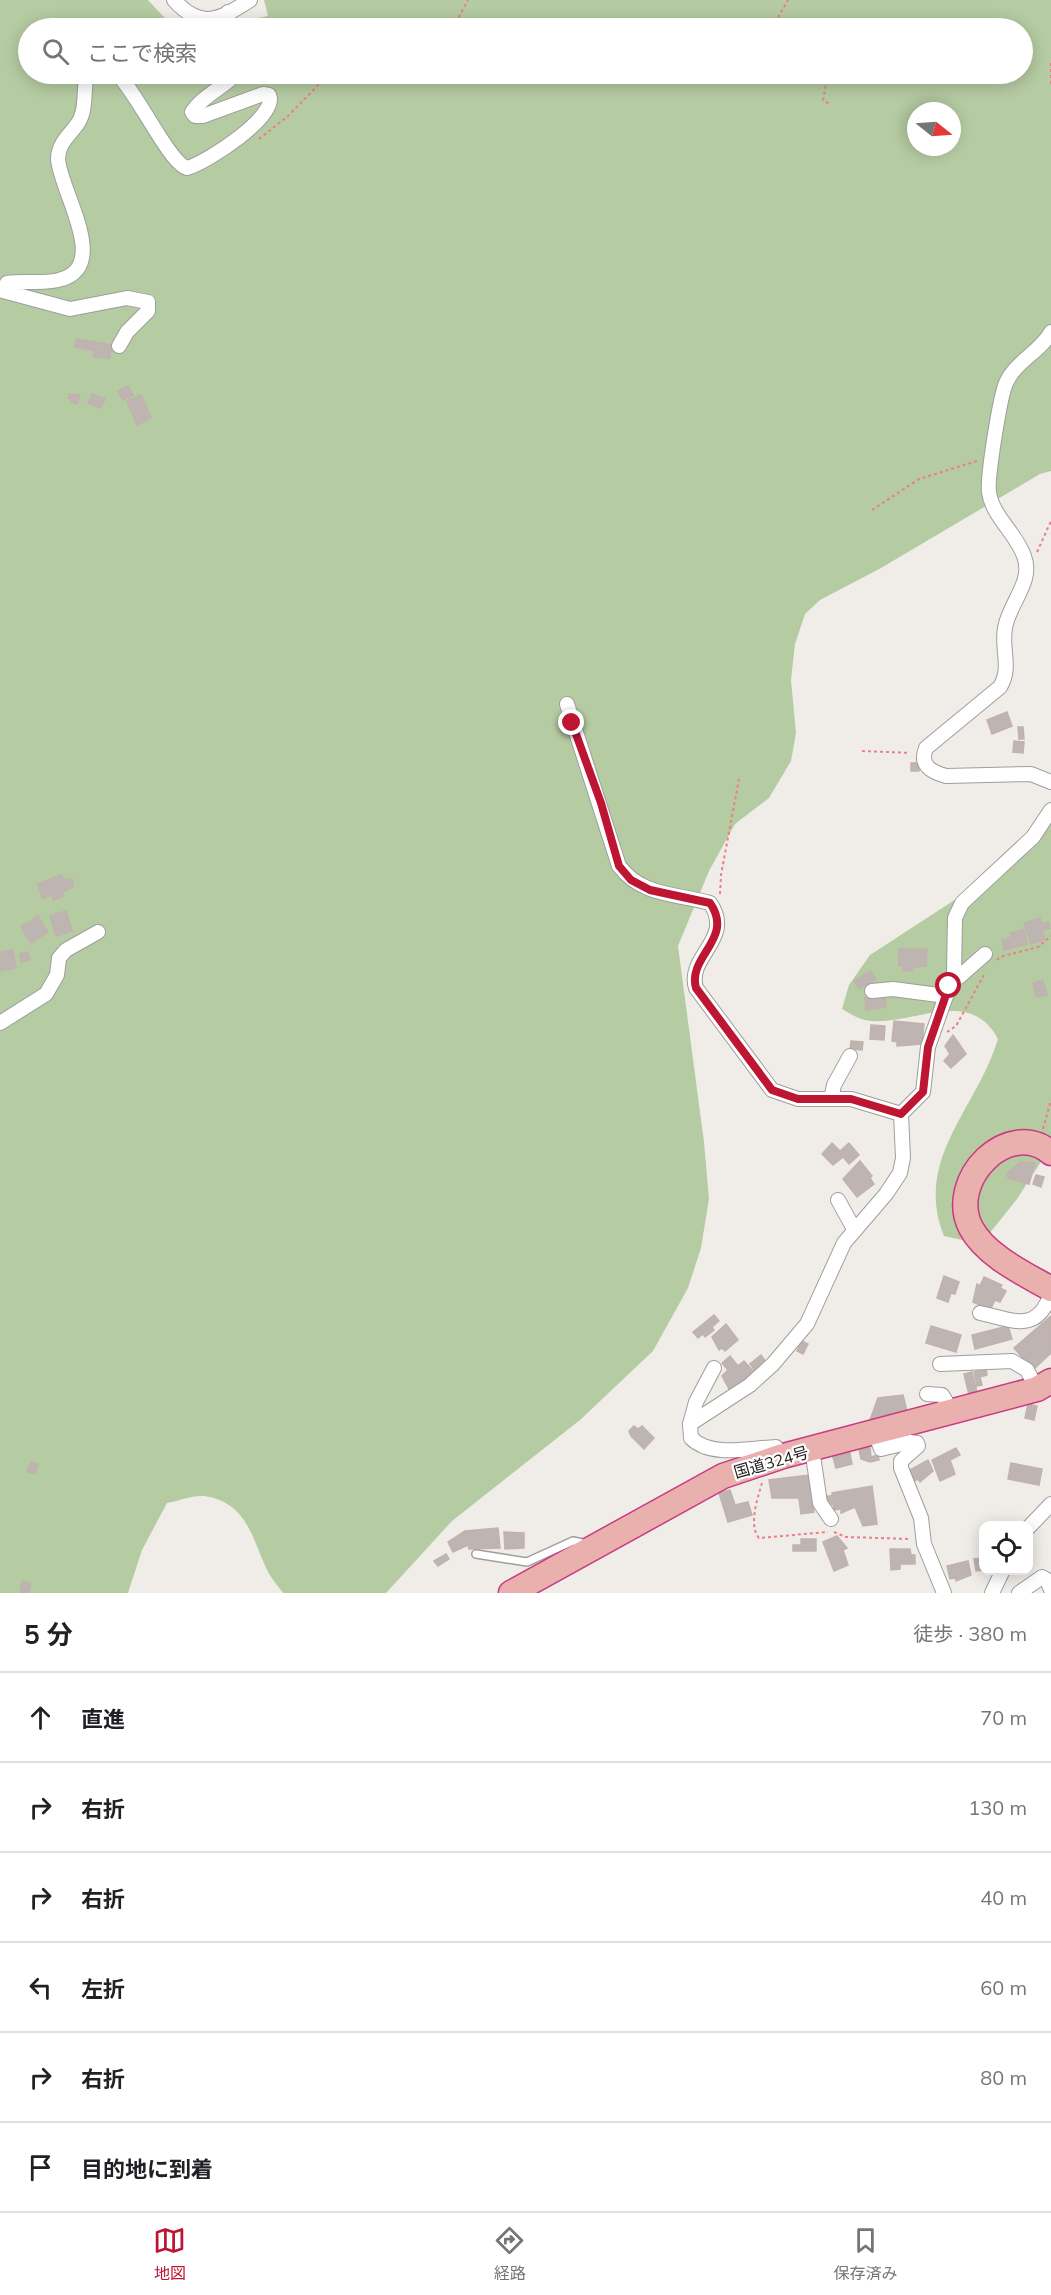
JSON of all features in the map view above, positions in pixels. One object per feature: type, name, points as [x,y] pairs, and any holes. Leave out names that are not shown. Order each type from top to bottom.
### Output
[{"type":"highway","points":[[1045,1150],[1017,1144],[992,1153],[977,1166],[967,1186],[966,1207],[971,1228],[989,1249],[1051,1289]]},
{"type":"highway","name":"国道324号","points":[[520,1591],[591,1547],[723,1476],[775,1459],[1044,1385]]},
{"type":"street","points":[[174,0],[193,18]]},
{"type":"street","points":[[213,18],[250,0]]},
{"type":"street","points":[[228,12],[228,18]]},
{"type":"street","points":[[86,84],[81,116],[63,141],[58,158],[84,244],[82,262],[64,279],[20,281],[7,283],[3,287],[7,293],[70,309],[127,298],[148,302],[148,311],[127,332],[119,346]]},
{"type":"street","points":[[126,84],[137,97],[174,159],[187,168],[199,165],[228,146],[265,114],[270,105],[269,95],[263,94],[203,116],[195,116],[192,112],[196,105],[227,84]]},
{"type":"street","points":[[1051,332],[1006,382],[996,425],[989,490],[994,507],[1024,555],[1028,570],[1022,589],[1009,611],[1004,630],[1006,666],[1003,681],[988,697],[926,748],[923,754],[926,766],[932,772],[946,776],[1031,774],[1051,782]]},
{"type":"street","points":[[567,704],[619,866],[631,880],[650,890],[710,903],[719,923],[717,933],[695,973],[696,988],[772,1090],[798,1099],[851,1099],[901,1114]]},
{"type":"street","points":[[690,1424],[750,1385],[773,1364],[807,1324],[836,1257],[854,1230],[886,1194],[900,1173],[903,1158],[901,1114],[923,1092],[931,1040],[952,976],[955,918],[962,903],[1033,837],[1051,810]]},
{"type":"street","points":[[0,1023],[46,994],[57,975],[59,958],[66,950],[98,932]]},
{"type":"street","points":[[952,976],[958,977],[990,958]]},
{"type":"street","points":[[872,991],[893,989],[946,996]]},
{"type":"street","points":[[831,1099],[834,1085],[850,1056]]},
{"type":"street","points":[[838,1200],[854,1230]]},
{"type":"street","points":[[980,1313],[1019,1321],[1034,1320],[1046,1308],[1051,1294]]},
{"type":"street","points":[[940,1364],[1012,1361],[1044,1385]]},
{"type":"street","points":[[714,1368],[696,1402],[690,1424],[691,1438],[703,1446],[733,1450],[776,1447],[775,1459]]},
{"type":"street","points":[[927,1394],[942,1395],[952,1411]]},
{"type":"street","points":[[874,1432],[881,1449],[910,1442],[917,1443],[918,1446],[901,1461],[901,1468],[921,1518],[924,1544],[944,1593]]},
{"type":"street","points":[[812,1449],[820,1503],[831,1519]]},
{"type":"street","points":[[1033,1524],[1051,1504]]},
{"type":"street","points":[[991,1592],[1000,1575]]},
{"type":"street","points":[[1019,1593],[1042,1577],[1050,1588]]},
{"type":"lane","points":[[476,1554],[527,1562],[573,1541],[581,1541],[591,1547]]},
{"type":"path","points":[[458,18],[468,0]]},
{"type":"path","points":[[778,18],[788,0]]},
{"type":"path","points":[[1051,63],[1051,86]]},
{"type":"path","points":[[259,139],[288,116],[319,84]]},
{"type":"path","points":[[825,84],[822,95],[823,100],[829,104]]},
{"type":"path","points":[[872,510],[919,479],[974,462],[993,459]]},
{"type":"path","points":[[1028,570],[1051,521]]},
{"type":"path","points":[[862,751],[923,754]]},
{"type":"path","points":[[719,923],[723,913],[721,875],[739,779]]},
{"type":"path","points":[[990,958],[1038,947],[1051,936]]},
{"type":"path","points":[[931,1040],[956,1026],[990,968]]},
{"type":"path","points":[[1045,1150],[1051,1100]]},
{"type":"path","points":[[775,1459],[755,1522],[759,1538],[833,1532],[846,1537],[913,1539],[924,1544]]},
{"type":"green space","points":[[0,0],[148,0],[165,18],[18,18],[18,84],[1033,84],[1033,18],[258,18],[268,16],[264,0],[1051,0],[1051,471],[1040,474],[881,568],[820,600],[805,614],[795,644],[791,680],[796,733],[791,761],[769,798],[735,824],[709,871],[678,946],[704,1142],[709,1199],[701,1248],[688,1288],[653,1351],[580,1420],[452,1521],[386,1593],[283,1593],[269,1573],[252,1534],[239,1514],[230,1506],[204,1496],[167,1503],[142,1550],[128,1593],[0,1593]]},
{"type":"green space","points":[[1051,824],[1051,1146],[1017,1199],[981,1244],[944,1236],[937,1208],[936,1183],[942,1158],[998,1039],[987,1023],[973,1015],[958,1011],[889,1021],[868,1021],[842,1009],[849,985],[870,955],[1027,853]]},
{"type":"building","points":[[76,339],[113,345],[109,359],[93,356],[94,351],[75,347]]},
{"type":"building","points":[[128,386],[133,395],[123,400],[118,391]]},
{"type":"building","points":[[69,394],[80,395],[77,404],[71,402],[72,399],[68,398]]},
{"type":"building","points":[[92,394],[105,399],[101,408],[88,403]]},
{"type":"building","points":[[141,395],[151,418],[137,425],[127,401]]},
{"type":"building","points":[[1007,712],[1012,726],[992,734],[987,720]]},
{"type":"building","points":[[1018,727],[1023,727],[1024,739],[1019,739]]},
{"type":"building","points":[[1014,741],[1024,742],[1023,753],[1013,752]]},
{"type":"building","points":[[911,763],[919,763],[919,771],[911,771]]},
{"type":"building","points":[[60,875],[66,880],[72,879],[73,887],[63,892],[64,896],[53,900],[52,895],[42,898],[38,884]]},
{"type":"building","points":[[66,911],[72,931],[56,936],[50,916]]},
{"type":"building","points":[[38,916],[48,932],[31,943],[21,927]]},
{"type":"building","points":[[1040,918],[1042,924],[1048,922],[1050,928],[1042,931],[1045,939],[1031,944],[1024,923]]},
{"type":"building","points":[[1024,930],[1027,944],[1004,950],[1002,940],[1011,938],[1010,933]]},
{"type":"building","points":[[899,949],[927,949],[926,966],[912,967],[912,971],[903,970],[903,966],[899,966]]},
{"type":"building","points":[[13,950],[16,968],[0,971],[1,952]]},
{"type":"building","points":[[28,952],[30,960],[21,962],[20,954]]},
{"type":"building","points":[[870,971],[876,979],[859,989],[854,981]]},
{"type":"building","points":[[1043,980],[1047,995],[1036,997],[1033,983]]},
{"type":"building","points":[[885,996],[886,1007],[866,1010],[865,998]]},
{"type":"building","points":[[894,1021],[924,1024],[922,1044],[897,1046],[897,1042],[892,1041]]},
{"type":"building","points":[[871,1025],[885,1026],[884,1040],[870,1039]]},
{"type":"building","points":[[953,1035],[966,1054],[951,1068],[944,1061],[950,1054],[945,1046]]},
{"type":"building","points":[[851,1041],[863,1042],[862,1050],[850,1049]]},
{"type":"building","points":[[832,1143],[840,1151],[849,1143],[859,1155],[849,1164],[843,1157],[833,1165],[822,1154]]},
{"type":"building","points":[[860,1161],[872,1176],[870,1178],[874,1184],[857,1197],[843,1179]]},
{"type":"building","points":[[1021,1162],[1035,1163],[1029,1184],[1008,1178],[1007,1173]]},
{"type":"building","points":[[1036,1175],[1044,1177],[1041,1187],[1033,1184]]},
{"type":"building","points":[[944,1276],[959,1282],[955,1294],[951,1293],[948,1302],[937,1298]]},
{"type":"building","points":[[984,1277],[1002,1285],[1000,1288],[1006,1291],[1000,1302],[995,1300],[990,1310],[973,1302],[977,1284],[980,1286]]},
{"type":"building","points":[[714,1315],[719,1321],[712,1327],[714,1330],[705,1337],[703,1334],[698,1338],[693,1332]]},
{"type":"building","points":[[1051,1316],[1051,1353],[1033,1370],[1014,1348]]},
{"type":"building","points":[[726,1324],[738,1340],[725,1351],[722,1348],[719,1350],[712,1337]]},
{"type":"building","points":[[931,1326],[961,1335],[956,1352],[926,1343]]},
{"type":"building","points":[[1008,1326],[1012,1339],[975,1349],[972,1335]]},
{"type":"building","points":[[802,1341],[808,1344],[803,1354],[797,1351]]},
{"type":"building","points":[[761,1355],[766,1362],[755,1371],[750,1364]]},
{"type":"building","points":[[730,1356],[738,1366],[744,1361],[754,1372],[735,1389],[733,1386],[729,1389],[722,1376],[728,1370],[722,1363]]},
{"type":"building","points":[[986,1369],[987,1375],[980,1377],[982,1385],[977,1386],[974,1372]]},
{"type":"building","points":[[972,1372],[977,1392],[969,1395],[964,1374]]},
{"type":"building","points":[[903,1395],[907,1411],[870,1420],[878,1398]]},
{"type":"building","points":[[1028,1404],[1037,1406],[1034,1420],[1025,1418]]},
{"type":"building","points":[[634,1426],[638,1429],[642,1426],[654,1438],[644,1449],[631,1436],[629,1431]]},
{"type":"building","points":[[870,1447],[871,1457],[878,1455],[879,1460],[870,1462],[861,1459],[859,1449]]},
{"type":"building","points":[[956,1448],[960,1455],[950,1460],[955,1474],[940,1481],[932,1460]]},
{"type":"building","points":[[849,1449],[852,1464],[836,1468],[832,1454]]},
{"type":"building","points":[[928,1460],[933,1471],[920,1482],[918,1479],[914,1481],[908,1471]]},
{"type":"building","points":[[31,1462],[38,1464],[35,1474],[27,1472]]},
{"type":"building","points":[[1011,1463],[1042,1469],[1039,1485],[1008,1479]]},
{"type":"building","points":[[809,1475],[814,1512],[801,1514],[799,1498],[772,1498],[769,1480]]},
{"type":"building","points":[[872,1486],[877,1524],[863,1526],[855,1507],[841,1513],[841,1509],[834,1510],[833,1504],[828,1505],[827,1496],[832,1496],[832,1493]]},
{"type":"building","points":[[730,1490],[735,1505],[748,1502],[752,1515],[728,1522],[719,1493]]},
{"type":"building","points":[[498,1528],[500,1548],[469,1549],[468,1545],[453,1552],[448,1542],[465,1531]]},
{"type":"building","points":[[504,1532],[524,1533],[524,1548],[505,1549]]},
{"type":"building","points":[[837,1536],[847,1548],[843,1550],[848,1565],[834,1571],[823,1542]]},
{"type":"building","points":[[801,1539],[816,1539],[816,1551],[793,1551],[793,1545],[801,1545]]},
{"type":"building","points":[[890,1549],[910,1549],[911,1555],[915,1555],[915,1564],[900,1564],[900,1569],[891,1570]]},
{"type":"building","points":[[446,1554],[449,1559],[438,1566],[434,1561]]},
{"type":"building","points":[[979,1558],[979,1571],[976,1571],[974,1559]]},
{"type":"building","points":[[968,1561],[971,1575],[956,1581],[956,1578],[950,1579],[947,1566]]},
{"type":"building","points":[[22,1581],[31,1583],[29,1593],[20,1593]]},
{"type":"route","points":[[572,723],[601,803],[619,866],[631,880],[650,890],[710,903],[716,912],[719,923],[717,933],[693,981],[772,1090],[798,1099],[851,1099],[901,1114],[923,1092],[928,1047],[949,986]]}]
